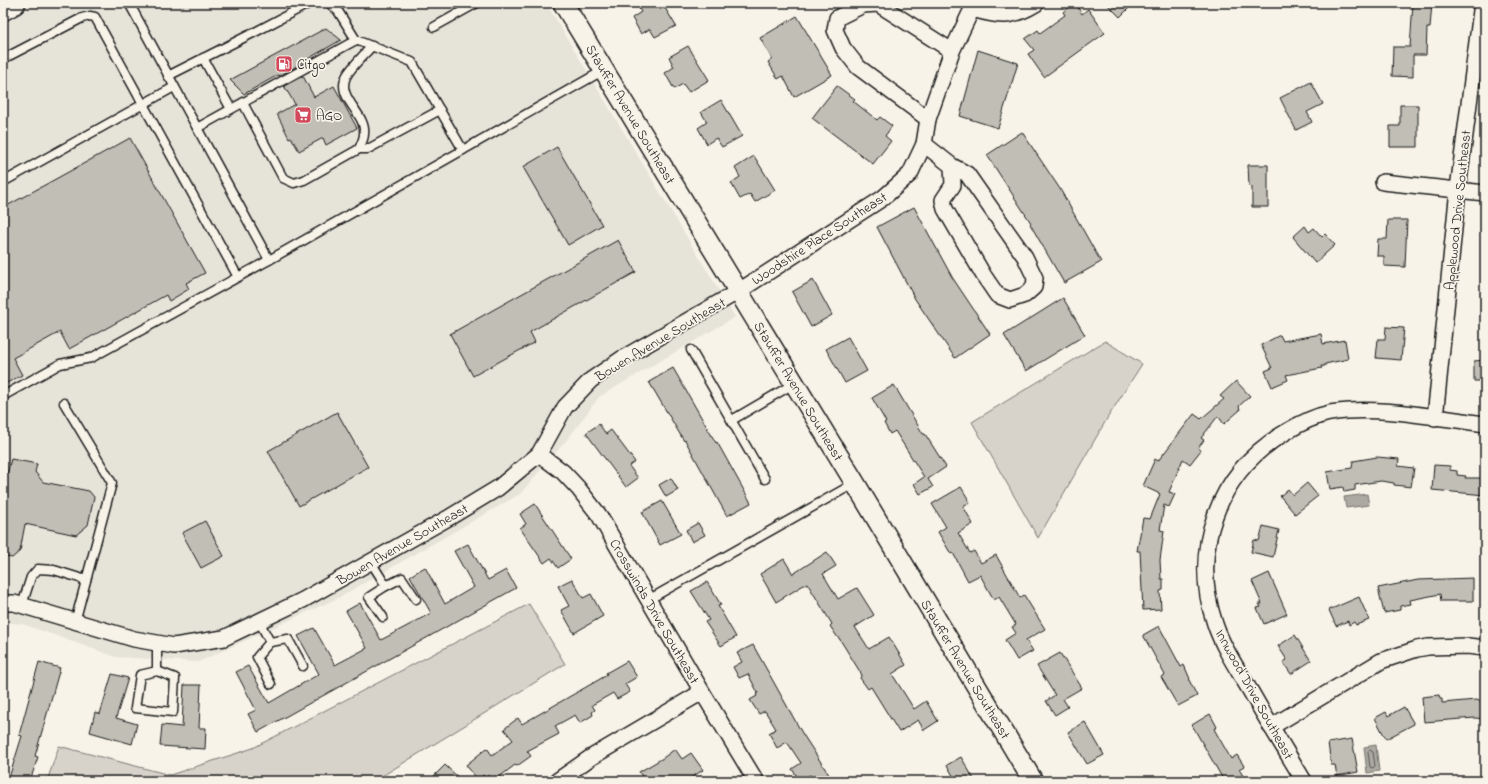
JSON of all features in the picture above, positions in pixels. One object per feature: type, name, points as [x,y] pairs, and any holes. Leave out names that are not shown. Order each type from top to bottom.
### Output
[{"type":"main road","points":[[3,9],[14,3]]},
{"type":"street","name":"Woodshire Place Southeast","points":[[739,291],[883,198],[910,174],[924,144],[928,119],[952,51],[974,6],[993,15],[1008,16],[1022,12],[1037,3]]},
{"type":"street","name":"Applewood Drive Southeast","points":[[1435,418],[1458,189],[1482,3]]},
{"type":"street","points":[[928,119],[858,67],[843,48],[835,30],[837,18],[863,5],[878,4],[952,51]]},
{"type":"street","name":"Stauffer Avenue Southeast","points":[[567,6],[604,70],[795,383],[1033,781]]},
{"type":"street","points":[[924,144],[952,166],[967,174],[1025,256],[1035,278],[1034,287],[1025,295],[1010,300],[997,295],[984,276],[945,209],[943,200],[953,184],[952,166]]},
{"type":"street","points":[[1383,182],[1485,192]]},
{"type":"street","name":"Bowen Avenue Southeast","points":[[3,603],[22,605],[134,639],[174,646],[224,638],[303,600],[450,517],[498,488],[539,454],[565,407],[591,380],[623,358],[739,291]]},
{"type":"street","name":"Innwood Drive Southeast","points":[[1304,781],[1232,660],[1215,623],[1206,582],[1207,544],[1216,512],[1229,486],[1249,460],[1274,439],[1301,423],[1330,413],[1377,410],[1485,424]]},
{"type":"street","name":"Crosswinds Drive Southeast","points":[[539,454],[563,472],[578,488],[599,515],[702,692],[756,781]]},
{"type":"street","points":[[1271,727],[1370,667],[1387,659],[1428,647],[1468,646],[1485,648]]},
{"type":"street","points":[[556,781],[590,758],[702,692]]},
{"type":"lane","points":[[129,3],[269,260]]},
{"type":"lane","points":[[168,76],[310,3]]},
{"type":"lane","points":[[329,3],[338,11],[356,40],[412,62],[463,150]]},
{"type":"lane","points":[[434,27],[477,3]]},
{"type":"lane","points":[[3,59],[82,18],[90,16],[95,17],[238,277]]},
{"type":"lane","points":[[197,128],[356,40]]},
{"type":"lane","points":[[359,149],[364,134],[362,123],[346,93],[344,84],[346,76],[372,46]]},
{"type":"lane","points":[[203,58],[231,110]]},
{"type":"lane","points":[[3,396],[60,364],[91,358],[269,260],[604,70]]},
{"type":"lane","points":[[3,182],[174,87]]},
{"type":"lane","points":[[243,103],[272,160],[283,178],[294,183],[304,180],[359,149],[368,148],[440,110]]},
{"type":"lane","points":[[691,350],[765,479]]},
{"type":"lane","points":[[732,420],[795,383]]},
{"type":"lane","points":[[64,403],[112,483],[75,622]]},
{"type":"lane","points":[[648,600],[855,483]]},
{"type":"lane","points":[[371,562],[386,586]]},
{"type":"lane","points":[[22,605],[31,577],[38,569],[54,570],[86,580]]},
{"type":"lane","points":[[382,617],[370,597],[386,586],[402,578],[416,599]]},
{"type":"lane","points":[[259,621],[270,642]]},
{"type":"lane","points":[[271,684],[257,656],[270,642],[288,639],[303,666]]},
{"type":"lane","points":[[157,643],[157,671]]},
{"type":"lane","points":[[157,671],[175,678],[173,712],[135,708],[140,675],[157,671]]},
{"type":"shaded area","points":[[29,3],[546,3],[735,317],[599,397],[570,436],[520,494],[338,598],[198,662],[116,657],[23,624],[3,622],[3,18]]},
{"type":"shaded area","points":[[572,3],[592,3],[578,13]]},
{"type":"shaded area","points":[[1105,341],[1142,364],[1108,417],[1038,538],[972,422]]},
{"type":"shaded area","points":[[529,604],[565,664],[374,781],[47,781],[59,746],[170,775],[253,748]]},
{"type":"water","points":[[1367,494],[1369,505],[1346,508],[1344,497]]},
{"type":"water","points":[[1376,745],[1379,771],[1367,773],[1364,747]]},
{"type":"building","points":[[636,3],[662,3],[676,26],[655,37],[650,29],[641,34],[632,18],[641,12]]},
{"type":"building","points":[[1075,3],[1082,14],[1088,9],[1105,33],[1044,77],[1028,54],[1034,50],[1025,39],[1038,30],[1040,33],[1065,15],[1063,12]]},
{"type":"building","points":[[1106,3],[1134,3],[1120,17]]},
{"type":"building","points":[[1413,3],[1432,3],[1430,28],[1427,28],[1426,55],[1413,55],[1413,77],[1392,76],[1393,47],[1410,47]]},
{"type":"building","points":[[797,16],[832,75],[794,97],[783,76],[778,79],[768,62],[772,59],[760,38]]},
{"type":"building","points":[[326,28],[341,40],[279,76],[278,75],[244,94],[230,80]]},
{"type":"building","points":[[688,46],[709,80],[689,92],[683,84],[674,89],[665,73],[674,67],[669,57]]},
{"type":"building","points":[[978,50],[1018,63],[998,128],[960,116]]},
{"type":"building","points":[[303,76],[314,97],[334,86],[357,128],[326,145],[323,138],[299,151],[291,137],[289,138],[277,114],[295,104],[284,86]]},
{"type":"building","points":[[1311,82],[1323,104],[1307,112],[1312,122],[1296,130],[1280,98]]},
{"type":"building","points":[[837,86],[855,99],[853,101],[877,120],[880,117],[892,126],[885,136],[891,141],[873,164],[812,118]]},
{"type":"building","points":[[721,100],[742,136],[722,147],[716,138],[707,144],[698,128],[707,122],[701,112]]},
{"type":"building","points":[[1400,105],[1418,105],[1418,147],[1390,147],[1390,126],[1400,126]]},
{"type":"building","points":[[1022,132],[1060,189],[1101,262],[1064,283],[1030,224],[1031,223],[987,155]]},
{"type":"building","points":[[130,138],[205,273],[186,283],[189,289],[169,301],[166,295],[69,349],[60,332],[13,358],[22,375],[3,385],[3,208]]},
{"type":"building","points":[[557,147],[602,225],[568,245],[523,167]]},
{"type":"building","points":[[754,156],[775,190],[755,202],[750,194],[740,199],[731,183],[740,177],[735,168]]},
{"type":"building","points":[[1248,165],[1268,165],[1268,207],[1252,207],[1252,187],[1249,186]]},
{"type":"building","points":[[914,207],[952,277],[990,334],[955,358],[915,299],[877,227]]},
{"type":"building","points":[[1388,220],[1407,220],[1405,267],[1384,266],[1384,256],[1377,256],[1378,239],[1387,239]]},
{"type":"building","points":[[1305,226],[1309,232],[1314,228],[1322,237],[1325,234],[1335,245],[1315,263],[1293,237]]},
{"type":"building","points":[[618,240],[636,272],[530,332],[535,342],[473,376],[450,334]]},
{"type":"building","points":[[813,280],[832,315],[811,327],[792,292]]},
{"type":"building","points":[[1063,298],[1085,335],[1026,371],[1004,335]]},
{"type":"building","points":[[1386,327],[1404,328],[1401,360],[1376,358],[1378,339],[1385,339]]},
{"type":"building","points":[[1321,334],[1323,344],[1345,340],[1348,359],[1325,364],[1325,366],[1321,366],[1322,368],[1286,375],[1288,380],[1272,387],[1265,371],[1272,368],[1261,345],[1280,335],[1283,341]]},
{"type":"building","points":[[848,337],[867,371],[845,383],[826,349]]},
{"type":"building","points":[[1485,360],[1485,381],[1474,381],[1474,361]]},
{"type":"building","points":[[673,368],[751,503],[727,516],[685,440],[684,441],[649,382]]},
{"type":"building","points":[[1236,381],[1250,396],[1239,406],[1240,410],[1224,424],[1218,416],[1201,438],[1204,440],[1198,448],[1201,450],[1190,464],[1183,459],[1169,492],[1175,494],[1169,507],[1164,505],[1160,530],[1164,531],[1160,560],[1161,579],[1163,579],[1163,590],[1160,591],[1161,609],[1143,610],[1140,551],[1137,551],[1143,518],[1150,519],[1160,494],[1143,486],[1155,459],[1158,461],[1194,414],[1201,419],[1224,399],[1220,396]]},
{"type":"building","points":[[894,385],[923,434],[925,434],[946,467],[928,479],[933,487],[920,494],[914,484],[924,477],[895,431],[890,434],[884,423],[886,422],[872,398]]},
{"type":"building","points":[[337,412],[368,467],[299,506],[268,451]]},
{"type":"building","points":[[599,424],[606,434],[611,430],[635,462],[629,466],[638,478],[626,487],[586,433]]},
{"type":"building","points":[[1377,457],[1399,459],[1398,466],[1414,468],[1411,487],[1394,485],[1394,483],[1381,481],[1355,485],[1355,490],[1344,492],[1343,487],[1330,489],[1327,472],[1352,468],[1353,461]]},
{"type":"building","points":[[11,459],[37,464],[35,472],[43,482],[89,491],[94,497],[88,525],[76,535],[25,524],[20,551],[12,558],[3,556],[3,473],[7,474]]},
{"type":"building","points":[[1434,465],[1450,466],[1450,470],[1457,471],[1457,475],[1466,476],[1465,478],[1485,478],[1485,495],[1432,490]]},
{"type":"building","points":[[671,478],[678,490],[666,497],[659,485]]},
{"type":"building","points":[[1307,483],[1318,496],[1295,514],[1280,496],[1288,489],[1293,495]]},
{"type":"building","points":[[961,487],[970,502],[963,506],[973,524],[958,533],[970,553],[974,551],[981,563],[996,555],[1020,598],[1024,595],[1045,629],[1026,640],[1033,651],[1017,660],[1005,640],[1016,633],[1012,627],[1016,625],[999,597],[994,600],[980,575],[968,581],[953,553],[951,554],[938,532],[946,527],[932,504]]},
{"type":"building","points":[[662,501],[681,534],[660,545],[642,512]]},
{"type":"building","points":[[535,504],[571,559],[558,568],[551,558],[544,563],[520,528],[526,524],[520,514]]},
{"type":"building","points":[[205,521],[224,556],[201,568],[182,533]]},
{"type":"building","points":[[698,523],[705,535],[692,542],[686,530]]},
{"type":"building","points":[[1263,526],[1279,530],[1273,557],[1251,552],[1254,540],[1259,541]]},
{"type":"building","points":[[468,544],[488,580],[506,570],[516,588],[258,732],[248,714],[256,710],[236,672],[248,666],[269,703],[319,674],[298,636],[314,628],[335,665],[367,648],[346,611],[360,603],[381,640],[431,613],[410,576],[425,567],[445,604],[474,587],[454,551]]},
{"type":"building","points":[[827,552],[836,566],[823,574],[838,599],[857,588],[874,615],[855,627],[869,649],[889,637],[906,665],[892,674],[914,709],[926,701],[938,721],[924,730],[918,720],[899,732],[871,687],[868,689],[860,678],[862,675],[830,626],[832,624],[807,583],[776,602],[760,574],[784,559],[793,574]]},
{"type":"building","points":[[1269,573],[1287,614],[1264,624],[1257,608],[1261,607],[1259,604],[1262,604],[1252,581]]},
{"type":"building","points":[[1473,578],[1473,601],[1441,601],[1440,594],[1410,600],[1411,604],[1400,606],[1400,610],[1384,613],[1378,588],[1418,580]]},
{"type":"building","points":[[572,579],[583,598],[591,594],[603,616],[574,633],[561,610],[569,606],[558,586]]},
{"type":"building","points":[[707,582],[721,605],[718,606],[736,637],[721,646],[705,622],[709,620],[691,591]]},
{"type":"building","points":[[1359,597],[1369,620],[1356,625],[1354,622],[1349,625],[1348,621],[1336,626],[1329,610]]},
{"type":"building","points":[[1159,626],[1181,667],[1184,665],[1197,696],[1178,706],[1161,677],[1165,675],[1143,635]]},
{"type":"building","points":[[1295,635],[1311,661],[1291,674],[1283,662],[1287,660],[1278,646]]},
{"type":"building","points":[[753,645],[802,733],[833,781],[814,781],[810,775],[800,781],[792,769],[801,763],[787,742],[777,748],[769,733],[776,729],[765,711],[759,714],[750,700],[757,696],[756,694],[758,693],[748,674],[739,678],[733,667],[742,662],[737,653]]},
{"type":"building","points":[[1060,653],[1082,688],[1063,699],[1068,707],[1055,715],[1046,701],[1055,695],[1037,666]]},
{"type":"building","points":[[627,661],[637,677],[625,684],[630,692],[617,699],[613,693],[592,705],[595,710],[592,712],[593,715],[580,723],[575,715],[555,726],[559,734],[527,751],[531,756],[517,766],[515,765],[494,781],[489,775],[485,778],[483,775],[478,780],[466,765],[487,748],[492,755],[513,740],[504,729],[518,718],[522,724],[607,675],[606,673]]},
{"type":"building","points":[[39,662],[60,668],[35,756],[38,757],[30,781],[8,781],[22,736],[19,735]]},
{"type":"building","points":[[112,674],[128,678],[116,718],[137,724],[132,744],[90,732],[95,712],[100,714]]},
{"type":"building","points":[[184,685],[201,685],[199,728],[206,728],[205,749],[160,746],[162,725],[182,727]]},
{"type":"building","points":[[1439,695],[1440,699],[1442,699],[1442,703],[1476,700],[1485,702],[1485,719],[1475,718],[1424,722],[1422,697]]},
{"type":"building","points":[[1404,707],[1414,724],[1386,739],[1375,718],[1386,712],[1388,716]]},
{"type":"building","points":[[1210,714],[1217,727],[1214,729],[1231,759],[1237,755],[1244,766],[1239,769],[1246,781],[1224,781],[1192,725]]},
{"type":"building","points":[[1085,722],[1104,755],[1087,764],[1068,732]]},
{"type":"building","points":[[1352,739],[1358,772],[1337,776],[1335,765],[1331,765],[1328,743]]},
{"type":"building","points":[[675,749],[682,759],[691,753],[703,770],[686,781],[645,781],[639,772]]},
{"type":"building","points":[[961,757],[975,781],[956,781],[947,765]]},
{"type":"building","points":[[445,765],[462,781],[429,781]]},
{"type":"place","name":"Citgo","points":[[284,64]]},
{"type":"place","name":"AGO","points":[[303,115]]}]
